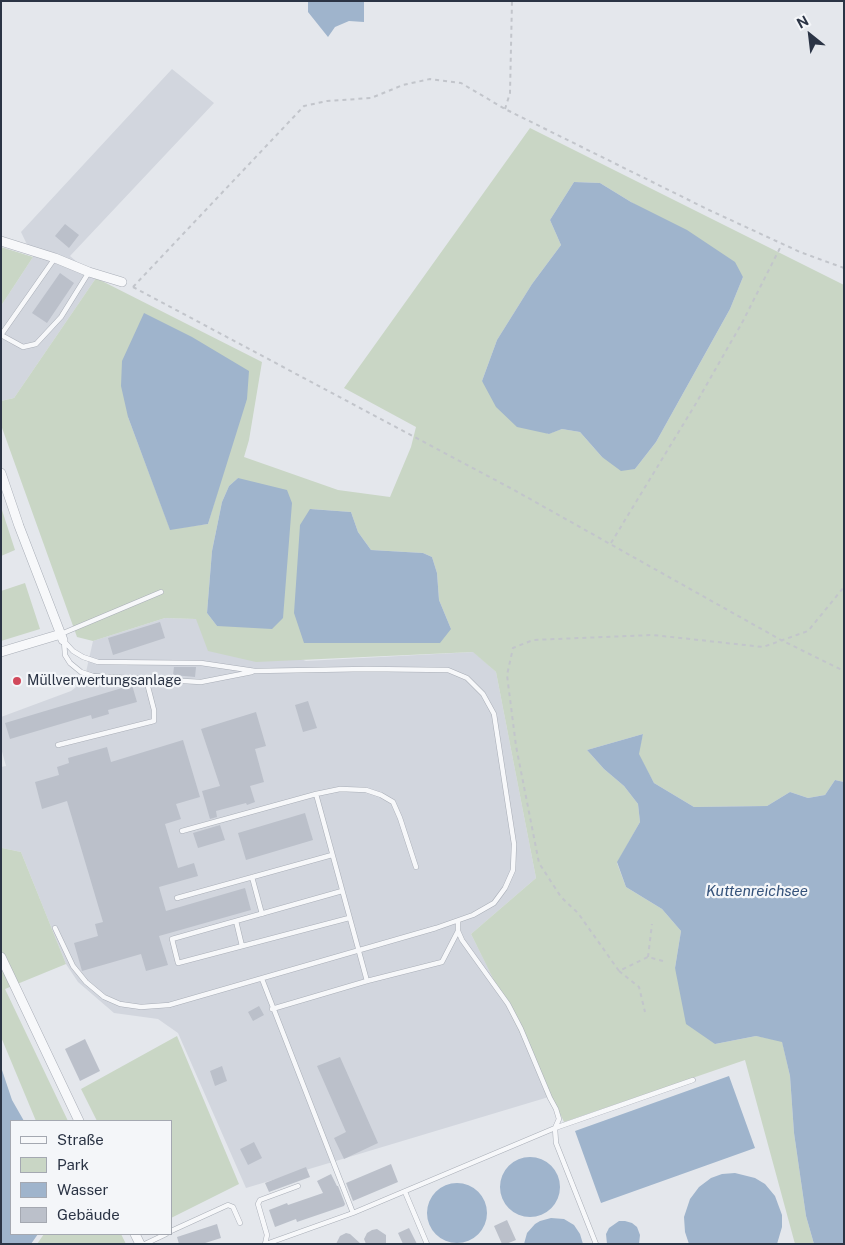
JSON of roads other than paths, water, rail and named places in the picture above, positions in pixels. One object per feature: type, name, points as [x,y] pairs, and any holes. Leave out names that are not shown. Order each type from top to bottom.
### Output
[{"type":"street","points":[[1,241],[122,282]]},
{"type":"street","points":[[1,474],[62,637],[1,652]]},
{"type":"street","points":[[1,957],[79,1120]]},
{"type":"lane","points":[[55,258],[1,335],[23,347],[36,344],[61,317],[89,272]]},
{"type":"lane","points":[[62,637],[161,592]]},
{"type":"lane","points":[[55,928],[73,966],[86,982],[104,996],[120,1004],[141,1007],[169,1005],[358,951],[473,915],[494,903],[505,888],[513,870],[514,844],[494,714],[483,694],[467,678],[448,670],[255,671],[201,663],[98,662],[73,651],[62,637]]},
{"type":"lane","points":[[62,637],[65,656],[70,663],[81,672],[93,676],[201,682],[255,671]]},
{"type":"lane","points":[[58,744],[154,721],[154,710],[146,679]]},
{"type":"lane","points":[[182,831],[316,794],[340,789],[366,790],[381,795],[393,802],[416,867]]},
{"type":"lane","points":[[316,794],[367,981]]},
{"type":"lane","points":[[177,898],[332,854]]},
{"type":"lane","points":[[252,877],[262,914]]},
{"type":"lane","points":[[342,891],[172,939],[178,963],[349,918]]},
{"type":"lane","points":[[236,921],[242,946]]},
{"type":"lane","points":[[458,921],[458,931],[462,940],[508,1004],[556,1109],[559,1119],[555,1128],[556,1143],[596,1244]]},
{"type":"lane","points":[[272,1009],[367,981],[442,962],[458,931]]},
{"type":"lane","points":[[262,979],[272,1009],[353,1213]]},
{"type":"lane","points":[[298,1186],[260,1200],[258,1204],[267,1235],[266,1244],[353,1213],[555,1128],[692,1080]]},
{"type":"lane","points":[[405,1192],[427,1244]]},
{"type":"lane","points":[[172,1232],[228,1205],[233,1207],[240,1222]]},
{"type":"lane","points":[[145,1244],[164,1235]]},
{"type":"water","points":[[308,1],[364,1],[364,22],[349,21],[335,27],[328,37],[308,12]]},
{"type":"water","points":[[574,182],[600,183],[631,202],[687,230],[735,262],[743,277],[730,309],[656,442],[635,469],[621,471],[602,457],[580,432],[562,429],[549,434],[517,427],[496,407],[482,381],[497,340],[532,284],[561,245],[550,220]]},
{"type":"water","points":[[144,313],[192,337],[249,371],[247,399],[208,524],[170,530],[128,417],[121,386],[122,361]]},
{"type":"water","points":[[238,478],[287,490],[292,503],[283,618],[272,629],[217,626],[207,613],[212,551],[222,502],[229,486]]},
{"type":"water","points":[[310,509],[351,512],[358,532],[371,550],[423,553],[432,557],[437,573],[439,600],[451,629],[440,643],[304,643],[294,613],[300,525]]},
{"type":"water","name":"Kuttenreichsee","points":[[643,734],[639,754],[654,783],[694,807],[767,806],[790,792],[808,798],[825,795],[835,780],[844,782],[844,1244],[814,1244],[806,1216],[794,1133],[790,1076],[782,1042],[756,1036],[715,1044],[686,1024],[675,968],[681,931],[662,909],[626,887],[617,862],[640,822],[638,804],[624,786],[604,769],[587,750]]},
{"type":"water","points":[[1,1067],[12,1100],[23,1120],[10,1120],[10,1235],[37,1235],[31,1244],[1,1244]]},
{"type":"water","points":[[729,1076],[755,1148],[601,1203],[575,1131]]},
{"type":"water","points":[[524,1157],[536,1157],[547,1162],[555,1170],[560,1181],[558,1199],[547,1212],[536,1217],[524,1217],[513,1212],[505,1204],[500,1193],[500,1181],[505,1170],[513,1162]]},
{"type":"water","points":[[735,1173],[755,1178],[765,1184],[775,1196],[782,1215],[782,1227],[777,1244],[689,1244],[685,1232],[684,1217],[690,1199],[699,1187],[711,1178],[722,1174]]},
{"type":"water","points":[[451,1183],[463,1183],[474,1188],[482,1196],[487,1207],[485,1225],[474,1238],[463,1243],[451,1243],[440,1238],[432,1230],[427,1219],[427,1207],[432,1196],[440,1188]]},
{"type":"water","points":[[551,1218],[564,1219],[574,1225],[580,1234],[583,1244],[524,1244],[527,1233],[535,1224]]},
{"type":"water","points":[[619,1221],[632,1223],[637,1227],[640,1235],[639,1244],[607,1244],[606,1234],[609,1228]]},
{"type":"place","name":"Müllverwertungsanlage","points":[[17,681]]}]
